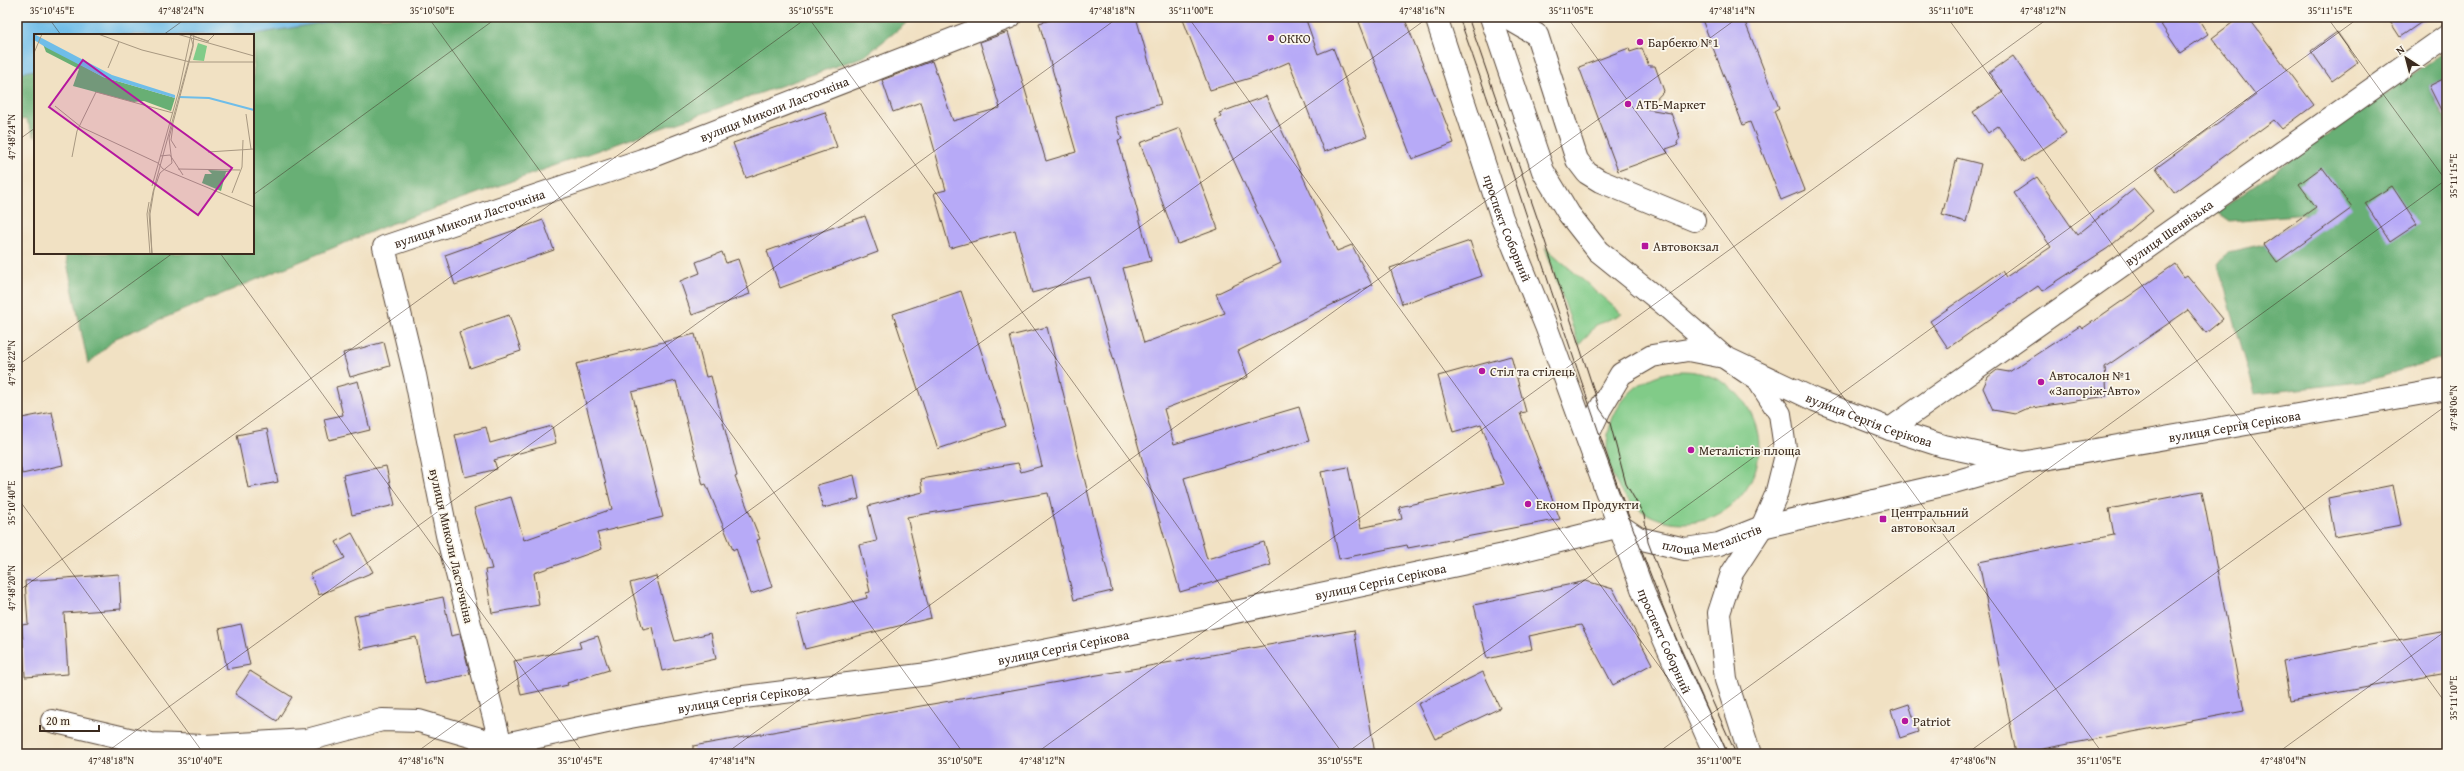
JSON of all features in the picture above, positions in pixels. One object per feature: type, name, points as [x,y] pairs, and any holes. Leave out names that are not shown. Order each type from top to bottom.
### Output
[{"type":"street","name":"вулиця Миколи Ласточкіна","points":[[500,750],[447,535],[415,375],[384,247],[642,160],[1010,17]]},
{"type":"street","name":"проспект Соборний","points":[[1436,17],[1502,218],[1587,437]]},
{"type":"street","points":[[1491,17],[1544,171],[1568,214],[1598,251],[1665,304],[1724,357]]},
{"type":"street","points":[[1506,17],[1537,35],[1577,160],[1587,173],[1600,181],[1694,220]]},
{"type":"street","name":"вулиця Шенвізька","points":[[1890,429],[2447,36]]},
{"type":"street","name":"площа Металістів","points":[[1587,437],[1600,409],[1621,374],[1652,356],[1688,350],[1724,357],[1758,380],[1780,414],[1786,455],[1776,495],[1762,527],[1719,544],[1685,549],[1643,540],[1620,526]]},
{"type":"street","name":"вулиця Сергія Серікова","points":[[1724,357],[1815,400],[1890,429],[1943,446],[2021,463]]},
{"type":"street","name":"вулиця Сергія Серікова","points":[[1762,527],[1947,484],[2021,463],[2447,389]]},
{"type":"street","points":[[1587,437],[1620,526]]},
{"type":"street","name":"вулиця Сергія Серікова","points":[[500,750],[630,716],[736,698],[928,674],[1188,622],[1504,555],[1620,526]]},
{"type":"street","name":"проспект Соборний","points":[[1620,526],[1644,594],[1715,754]]},
{"type":"street","points":[[1750,754],[1726,680],[1719,613],[1732,573],[1762,527]]},
{"type":"street","points":[[52,721],[150,744],[204,746],[307,740],[382,720],[419,721],[500,750]]},
{"type":"green space","points":[[354,17],[914,17],[865,56],[388,225],[116,338],[88,364],[65,254],[254,254],[254,34]]},
{"type":"green space","points":[[2447,50],[2447,77],[2429,86],[2447,125],[2447,356],[2367,381],[2255,394],[2218,264],[2228,252],[2264,244],[2306,214],[2230,221],[2217,212]]},
{"type":"green space","points":[[34,70],[34,135],[26,119],[17,121],[17,73]]},
{"type":"green space","points":[[1545,247],[1622,314],[1596,325],[1579,345]]},
{"type":"green space","points":[[1690,371],[1712,376],[1732,388],[1742,398],[1754,418],[1758,432],[1758,462],[1754,476],[1742,496],[1732,506],[1712,518],[1698,522],[1676,523],[1654,518],[1634,506],[1624,496],[1612,476],[1608,462],[1607,440],[1612,418],[1624,398],[1634,388],[1654,376],[1668,372]]},
{"type":"water","points":[[17,17],[354,17],[254,34],[34,34],[34,70],[17,73]]},
{"type":"building","points":[[1061,17],[1136,17],[1161,104],[1115,117],[1122,139],[1118,140],[1151,261],[1123,268],[1144,343],[1225,313],[1216,294],[1281,263],[1215,120],[1221,117],[1219,113],[1266,96],[1337,251],[1352,245],[1372,285],[1238,351],[1248,377],[1164,409],[1174,444],[1299,407],[1309,441],[1184,478],[1207,559],[1264,542],[1271,565],[1180,592],[1090,277],[1032,293],[1015,230],[950,248],[934,193],[946,190],[921,102],[893,112],[882,80],[932,61],[953,121],[1000,108],[980,42],[1008,32],[1046,161],[1076,152],[1039,23]]},
{"type":"building","points":[[1182,17],[1305,17],[1318,54],[1333,48],[1367,136],[1324,152],[1289,62],[1257,76],[1210,90]]},
{"type":"building","points":[[1372,17],[1404,17],[1454,143],[1412,159],[1359,22]]},
{"type":"building","points":[[1701,17],[1743,17],[1779,108],[1774,111],[1805,190],[1781,200],[1750,122],[1743,125]]},
{"type":"building","points":[[2156,17],[2197,17],[2208,34],[2180,53]]},
{"type":"building","points":[[2240,17],[2248,17],[2314,105],[2282,129],[2274,120],[2174,193],[2156,168],[2256,95],[2212,38]]},
{"type":"building","points":[[2387,17],[2429,17],[2400,37]]},
{"type":"building","points":[[2337,32],[2358,62],[2332,81],[2311,51]]},
{"type":"building","name":"АТБ-Маркет","points":[[1629,48],[1630,52],[1642,48],[1649,66],[1655,66],[1664,91],[1647,109],[1671,113],[1680,138],[1677,142],[1678,145],[1666,149],[1668,153],[1618,171],[1579,67]]},
{"type":"building","points":[[2013,56],[2066,133],[2024,162],[1998,126],[1988,133],[1973,112],[2003,92],[1989,73]]},
{"type":"building","points":[[2447,77],[2447,122],[2429,86]]},
{"type":"building","points":[[825,112],[837,147],[746,178],[733,143]]},
{"type":"building","points":[[1180,128],[1218,229],[1178,244],[1140,143]]},
{"type":"building","points":[[1957,158],[1981,164],[1966,222],[1942,215]]},
{"type":"building","points":[[2322,167],[2352,208],[2277,262],[2264,244],[2316,207],[2299,184]]},
{"type":"building","points":[[2037,177],[2077,235],[2134,189],[2153,211],[2108,248],[2042,291],[2038,286],[1948,348],[1930,321],[2002,271],[2006,277],[2051,247],[2014,193]]},
{"type":"building","points":[[2392,186],[2417,224],[2390,242],[2365,203]]},
{"type":"building","points":[[865,216],[878,252],[780,288],[767,251]]},
{"type":"building","points":[[543,220],[554,250],[455,285],[445,255]]},
{"type":"building","points":[[1470,241],[1482,276],[1402,304],[1390,268]]},
{"type":"building","points":[[722,252],[726,263],[738,259],[750,294],[692,315],[680,281],[700,273],[696,262]]},
{"type":"building","points":[[2175,264],[2184,277],[2187,275],[2223,319],[2206,333],[2188,310],[2105,367],[2107,396],[2026,409],[2015,414],[1993,410],[1983,388],[1988,377],[1997,370],[2009,372],[2080,326],[2082,329]]},
{"type":"building","points":[[961,291],[1006,426],[938,449],[893,314]]},
{"type":"building","points":[[509,315],[521,351],[470,368],[459,332]]},
{"type":"building","points":[[1047,327],[1112,591],[1074,600],[1048,493],[907,517],[931,618],[805,649],[796,616],[867,598],[866,593],[870,592],[859,545],[877,541],[868,506],[923,492],[921,479],[1018,463],[1021,472],[1042,466],[1010,336]]},
{"type":"building","points":[[695,334],[706,377],[711,376],[737,476],[735,477],[760,539],[757,540],[772,587],[751,594],[736,548],[733,550],[706,484],[703,485],[676,381],[632,392],[663,517],[597,533],[602,549],[534,573],[539,605],[492,613],[485,570],[492,569],[474,508],[511,497],[524,540],[612,509],[576,364]]},
{"type":"building","points":[[384,342],[390,366],[350,377],[343,353]]},
{"type":"building","points":[[1511,356],[1526,412],[1520,413],[1560,519],[1408,548],[1407,545],[1339,559],[1321,472],[1348,467],[1361,528],[1402,519],[1399,507],[1504,484],[1481,424],[1453,432],[1438,376]]},
{"type":"building","points":[[358,381],[370,430],[329,440],[324,419],[343,415],[336,387]]},
{"type":"building","points":[[52,412],[63,465],[22,474],[17,451],[17,419]]},
{"type":"building","points":[[552,426],[556,443],[494,460],[497,469],[465,477],[455,435],[486,427],[490,443]]},
{"type":"building","points":[[267,429],[278,482],[248,488],[237,435]]},
{"type":"building","points":[[386,466],[395,505],[352,515],[343,475]]},
{"type":"building","points":[[854,475],[859,499],[823,508],[817,485]]},
{"type":"building","points":[[2393,485],[2401,525],[2335,537],[2328,498]]},
{"type":"building","points":[[2202,491],[2244,711],[2016,754],[1979,562],[2114,535],[2109,509]]},
{"type":"building","points":[[352,533],[373,572],[319,595],[310,574],[345,558],[336,542]]},
{"type":"building","points":[[119,574],[121,609],[64,613],[68,674],[25,677],[22,625],[28,624],[25,581]]},
{"type":"building","points":[[656,576],[675,641],[711,633],[716,659],[662,671],[652,627],[643,629],[630,583]]},
{"type":"building","points":[[1586,581],[1613,589],[1652,664],[1613,685],[1581,625],[1529,636],[1532,649],[1487,659],[1474,605]]},
{"type":"building","points":[[443,597],[451,636],[460,634],[470,674],[425,684],[416,637],[361,649],[354,616]]},
{"type":"building","points":[[241,624],[250,665],[227,669],[219,629]]},
{"type":"building","points":[[1354,630],[1375,754],[693,754],[693,746]]},
{"type":"building","points":[[2447,631],[2447,673],[2290,701],[2283,661]]},
{"type":"building","points":[[598,636],[609,670],[567,683],[568,685],[521,695],[514,661],[581,648],[579,642]]},
{"type":"building","points":[[250,671],[292,697],[277,721],[235,694]]},
{"type":"building","points":[[1483,672],[1500,708],[1435,739],[1418,704]]},
{"type":"building","name":"Patriot","points":[[1909,704],[1918,732],[1900,738],[1891,710]]},
{"type":"tram line","points":[[1459,17],[1617,485],[1676,639],[1728,754]]},
{"type":"tram line","points":[[1468,17],[1540,226],[1600,409],[1610,423],[1626,484],[1644,515],[1648,542],[1684,638],[1736,754]]},
{"type":"place","name":"ОККО","points":[[1271,38]]},
{"type":"place","name":"Барбекю №1","points":[[1640,42]]},
{"type":"place","name":"АТБ-Маркет","points":[[1628,104]]},
{"type":"place","name":"Автовокзал","points":[[1645,246]]},
{"type":"place","name":"Стіл та стілець","points":[[1482,371]]},
{"type":"place","name":"Автосалон №1 «Запоріж-Авто»","points":[[2041,382]]},
{"type":"place","name":"Металістів площа","points":[[1691,450]]},
{"type":"place","name":"Економ Продукти","points":[[1528,504]]},
{"type":"place","name":"Центральний автовокзал","points":[[1883,519]]},
{"type":"place","name":"Patriot","points":[[1905,721]]}]
